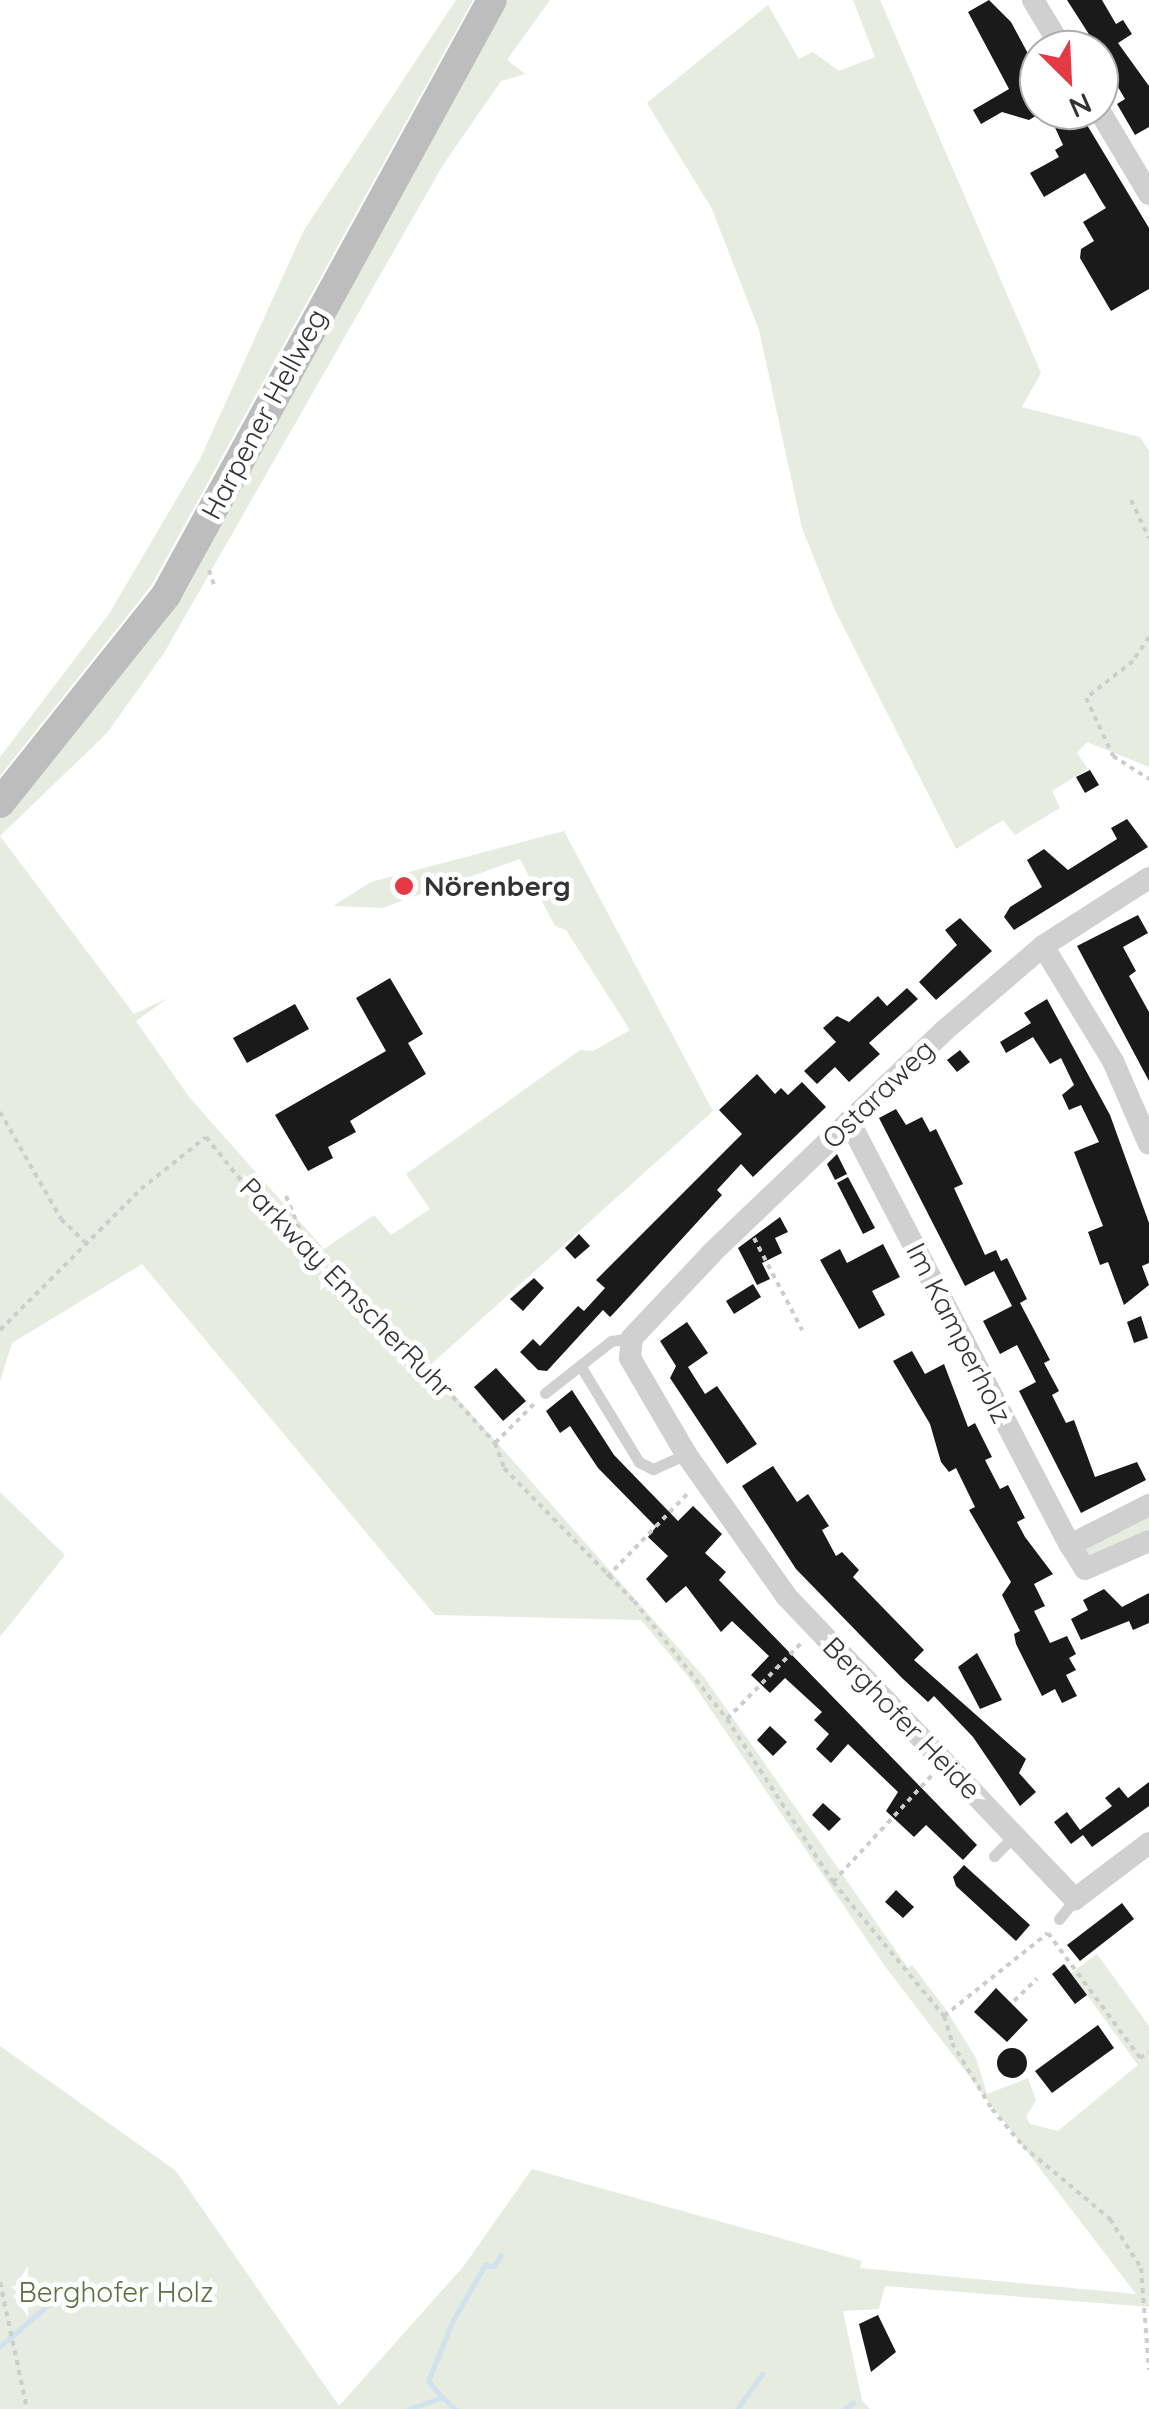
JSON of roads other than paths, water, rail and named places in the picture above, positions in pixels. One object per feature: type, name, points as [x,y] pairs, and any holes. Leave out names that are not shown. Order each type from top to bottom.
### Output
[{"type":"street","name":"Harpener Hellweg","points":[[0,803],[166,595],[492,0]]},
{"type":"street","points":[[1033,0],[1051,30]]},
{"type":"street","points":[[1111,130],[1149,194]]},
{"type":"street","name":"Ostaraweg","points":[[632,1338],[849,1121],[1043,946],[1149,878]]},
{"type":"street","points":[[1043,946],[1114,1061],[1149,1144]]},
{"type":"street","name":"Im Kamperholz","points":[[849,1121],[1070,1545]]},
{"type":"street","name":"Berghofer Heide","points":[[632,1338],[637,1378],[760,1563],[816,1628],[1075,1899]]},
{"type":"street","points":[[1149,1505],[1070,1545],[1085,1569],[1149,1541]]},
{"type":"street","points":[[1075,1899],[1149,1843]]},
{"type":"lane","points":[[544,1393],[611,1341],[632,1338]]},
{"type":"lane","points":[[581,1367],[640,1462],[653,1470],[686,1454]]},
{"type":"lane","points":[[994,1856],[1014,1836]]},
{"type":"lane","points":[[1058,1919],[1075,1899]]},
{"type":"waterway","points":[[442,2397],[428,2381],[453,2320],[485,2265],[494,2266],[501,2255]]},
{"type":"waterway","points":[[0,2346],[55,2299]]},
{"type":"waterway","points":[[737,2409],[762,2374]]},
{"type":"waterway","points":[[409,2409],[442,2397],[455,2409]]},
{"type":"waterway","points":[[844,2409],[853,2403]]},
{"type":"place","name":"Nörenberg","points":[[404,886]]},
{"type":"park label","name":"Berghofer Holz","points":[[116,2292]]}]
